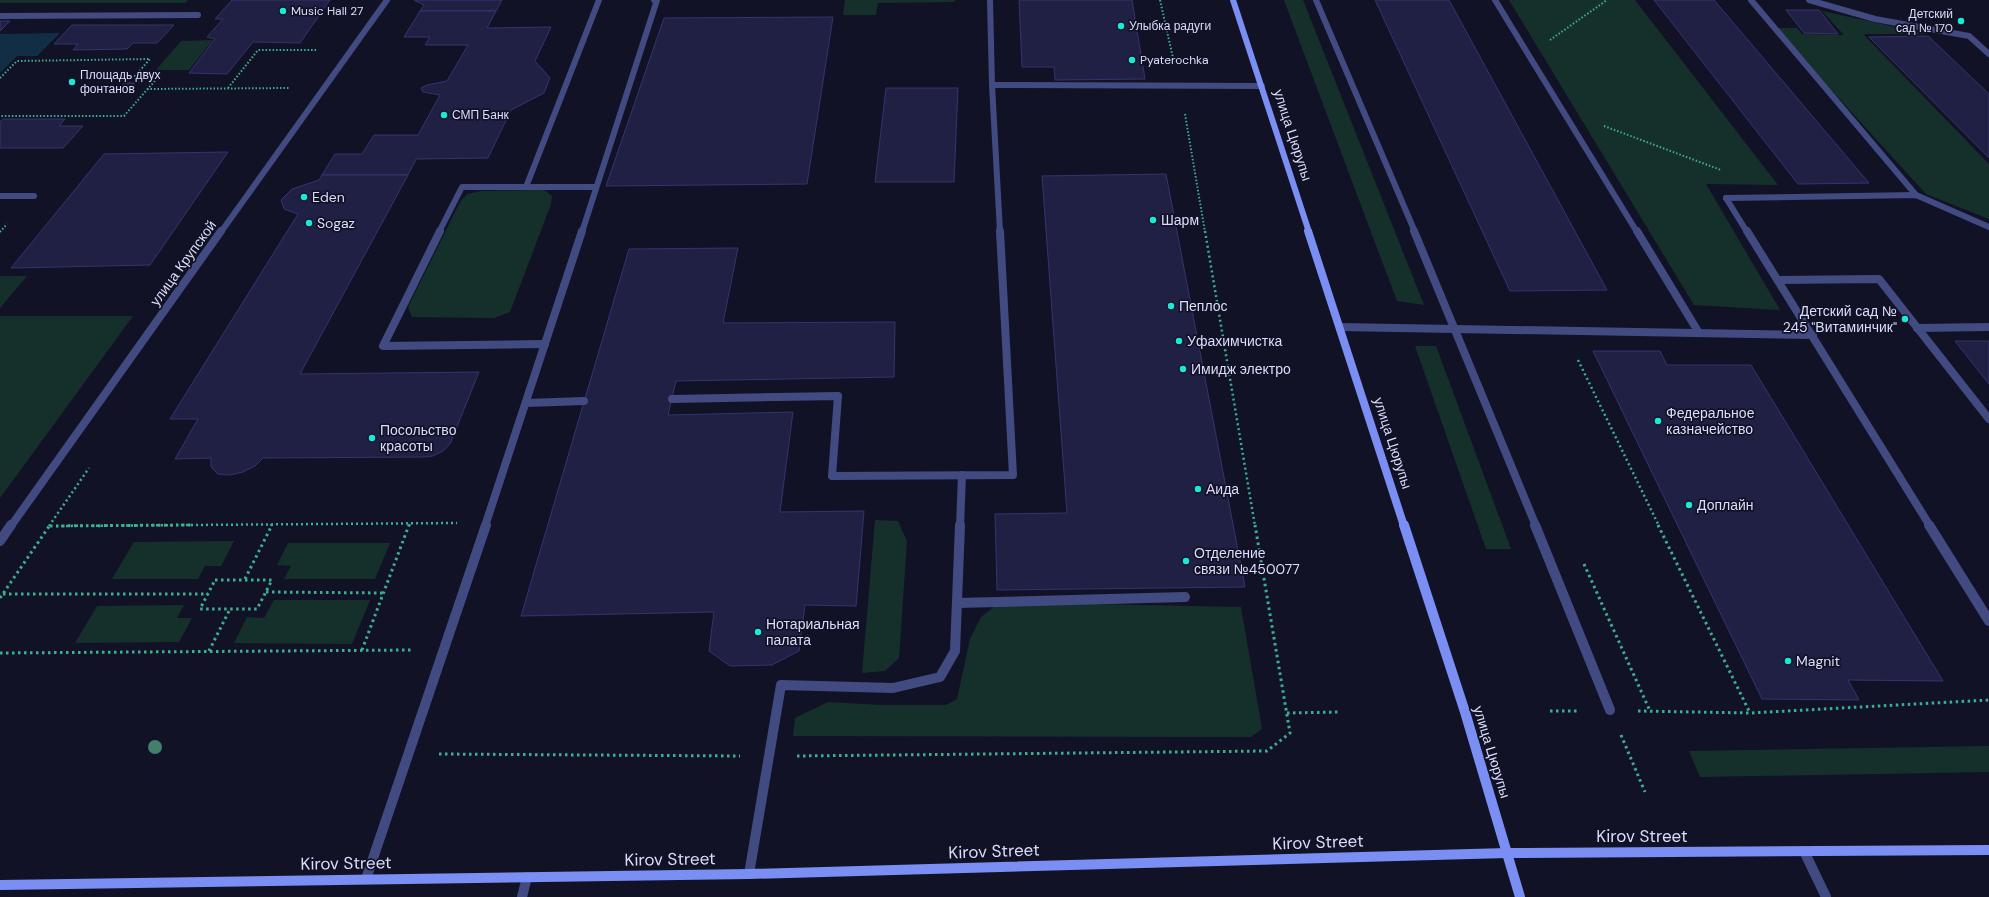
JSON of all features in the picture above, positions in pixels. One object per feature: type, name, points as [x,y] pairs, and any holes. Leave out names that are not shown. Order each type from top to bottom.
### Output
[{"type":"main road","name":"улица Цюрупы","points":[[1233,0],[1465,712],[1520,897]]},
{"type":"main road","name":"Kirov Street","points":[[0,885],[749,874],[1507,853],[1989,850]]},
{"type":"street","name":"улица Крупской","points":[[0,541],[387,0]]},
{"type":"street","points":[[526,187],[599,0]]},
{"type":"street","points":[[366,879],[446,650],[657,0],[654,0]]},
{"type":"street","points":[[672,399],[838,396],[832,476],[1013,475],[992,85],[990,0]]},
{"type":"street","points":[[1316,0],[1456,329],[1610,710]]},
{"type":"street","points":[[1495,0],[1564,110],[1699,333]]},
{"type":"street","points":[[1752,0],[1916,195]]},
{"type":"street","points":[[1809,0],[1876,19],[1969,36],[1989,54]]},
{"type":"street","points":[[0,16],[198,15]]},
{"type":"street","points":[[992,85],[1180,87],[1262,86]]},
{"type":"street","points":[[545,344],[383,346],[462,187],[596,187]]},
{"type":"street","points":[[1989,227],[1916,195],[1726,198],[1989,621]]},
{"type":"street","points":[[0,196],[34,196]]},
{"type":"street","points":[[1778,280],[1879,279],[1989,419]]},
{"type":"street","points":[[1340,327],[1812,335]]},
{"type":"street","points":[[1917,328],[1989,327]]},
{"type":"street","points":[[526,403],[584,401]]},
{"type":"street","points":[[749,874],[781,685],[893,688],[940,677],[955,651],[962,475]]},
{"type":"street","points":[[957,603],[1185,597]]},
{"type":"street","points":[[1804,851],[1826,897]]},
{"type":"street","points":[[522,897],[527,877]]},
{"type":"path","points":[[442,746],[439,754],[769,756],[1267,751],[1290,733],[1180,87],[1160,0]]},
{"type":"path","points":[[1529,54],[1607,0]]},
{"type":"path","points":[[228,89],[258,50],[321,50]]},
{"type":"path","points":[[0,78],[17,60],[150,59],[135,76],[158,76],[124,116],[0,116]]},
{"type":"path","points":[[147,89],[294,88]]},
{"type":"path","points":[[1564,110],[1725,172]]},
{"type":"path","points":[[1564,330],[1750,713]]},
{"type":"path","points":[[362,650],[410,523]]},
{"type":"path","points":[[49,526],[487,523]]},
{"type":"path","points":[[245,579],[272,524]]},
{"type":"path","points":[[245,579],[272,580],[257,609],[200,609],[215,580],[245,579]]},
{"type":"path","points":[[266,592],[384,592]]},
{"type":"path","points":[[3,594],[208,594]]},
{"type":"path","points":[[208,651],[230,609]]},
{"type":"path","points":[[0,653],[446,650]]},
{"type":"path","points":[[1645,792],[1610,710],[1750,713],[1989,700]]},
{"type":"path","points":[[1287,713],[1341,712]]},
{"type":"green space","points":[[0,0],[188,0],[185,3],[0,3]]},
{"type":"green space","points":[[845,0],[955,0],[954,2],[878,3],[876,15],[843,15]]},
{"type":"green space","points":[[1284,0],[1303,0],[1424,305],[1397,301]]},
{"type":"green space","points":[[1509,0],[1635,0],[1778,185],[1706,184],[1780,310],[1694,305]]},
{"type":"green space","points":[[1822,11],[1928,34],[1863,34],[1989,164],[1989,219],[1926,194],[1775,28],[1797,28],[1802,34],[1844,35]]},
{"type":"green space","points":[[213,40],[189,70],[156,70],[181,41]]},
{"type":"green space","points":[[544,190],[552,196],[551,204],[510,312],[494,318],[412,317],[408,307],[460,202],[467,194],[481,191]]},
{"type":"green space","points":[[0,276],[27,276],[0,308]]},
{"type":"green space","points":[[0,316],[133,316],[0,498]]},
{"type":"green space","points":[[1415,346],[1436,346],[1511,549],[1486,549]]},
{"type":"green space","points":[[875,520],[898,521],[907,541],[899,658],[885,671],[862,673]]},
{"type":"green space","points":[[234,541],[221,566],[205,566],[198,579],[112,579],[134,542]]},
{"type":"green space","points":[[288,543],[390,543],[375,579],[284,579],[291,566],[277,565]]},
{"type":"green space","points":[[274,600],[370,600],[352,644],[234,643],[247,617],[264,618]]},
{"type":"green space","points":[[1094,604],[1241,607],[1262,729],[1251,737],[793,736],[795,718],[828,702],[881,705],[946,705],[957,699],[970,639],[981,617],[995,606]]},
{"type":"green space","points":[[184,605],[177,618],[192,618],[179,642],[75,643],[97,606]]},
{"type":"green space","points":[[1989,746],[1989,772],[1700,777],[1689,751]]},
{"type":"water","points":[[60,33],[37,56],[17,56],[0,73],[0,34]]},
{"type":"building","points":[[232,0],[330,0],[300,43],[253,42],[227,74],[189,73],[215,39],[207,37],[223,19],[215,19]]},
{"type":"building","points":[[414,0],[502,0],[496,11],[420,11],[424,5]]},
{"type":"building","points":[[1019,0],[1132,0],[1145,79],[1055,80],[1054,67],[1022,67]]},
{"type":"building","points":[[1375,0],[1449,0],[1607,290],[1510,291]]},
{"type":"building","points":[[1654,0],[1714,0],[1869,183],[1798,184]]},
{"type":"building","points":[[1786,10],[1819,10],[1838,34],[1804,33]]},
{"type":"building","points":[[420,11],[496,11],[487,28],[551,27],[535,61],[550,78],[544,93],[511,110],[488,158],[416,159],[408,175],[322,175],[335,154],[362,154],[374,135],[418,135],[440,95],[423,92],[421,88],[427,85],[447,81],[468,45],[425,45],[430,37],[404,37]]},
{"type":"building","points":[[833,17],[807,184],[606,186],[664,18]]},
{"type":"building","points":[[0,21],[10,21],[0,31]]},
{"type":"building","points":[[72,25],[174,25],[157,43],[133,43],[127,49],[73,50],[78,44],[54,44]]},
{"type":"building","points":[[1928,36],[1989,94],[1989,158],[1869,37]]},
{"type":"building","points":[[124,83],[135,83],[127,92],[116,92]]},
{"type":"building","points":[[886,88],[958,88],[954,182],[875,182]]},
{"type":"building","points":[[3,119],[65,119],[59,126],[83,126],[63,148],[0,148],[0,122]]},
{"type":"building","points":[[228,152],[150,265],[11,268],[104,154]]},
{"type":"building","points":[[1166,174],[1245,587],[997,590],[995,514],[1067,513],[1042,176]]},
{"type":"building","points":[[322,175],[408,175],[300,374],[479,372],[450,444],[443,451],[433,456],[424,457],[263,458],[255,466],[243,472],[230,475],[218,474],[211,467],[211,458],[175,459],[198,419],[170,419],[298,214],[284,209],[281,200],[292,189],[319,180]]},
{"type":"building","points":[[738,248],[723,323],[895,322],[894,377],[676,381],[668,415],[793,412],[780,512],[864,511],[856,606],[805,605],[799,651],[772,665],[730,666],[709,651],[714,612],[521,616],[629,249]]},
{"type":"building","points":[[1955,341],[1989,341],[1989,384]]},
{"type":"building","points":[[1593,351],[1660,351],[1667,365],[1751,365],[1943,681],[1848,680],[1859,700],[1762,699]]},
{"type":"place","name":"Music Hall 27","points":[[283,11]]},
{"type":"place","name":"Детский сад № 170","points":[[1961,21]]},
{"type":"place","name":"Улыбка радуги","points":[[1121,26]]},
{"type":"place","name":"Pyaterochka","points":[[1132,60]]},
{"type":"place","name":"Площадь двух фонтанов","points":[[72,82]]},
{"type":"place","name":"СМП Банк","points":[[444,115]]},
{"type":"place","name":"Eden","points":[[304,197]]},
{"type":"place","name":"Шарм","points":[[1153,220]]},
{"type":"place","name":"Sogaz","points":[[309,223]]},
{"type":"place","name":"Пеплос","points":[[1171,306]]},
{"type":"place","name":"Детский сад № 245 \"Витаминчик\"","points":[[1905,319]]},
{"type":"place","name":"Уфахимчистка","points":[[1179,341]]},
{"type":"place","name":"Имидж электро","points":[[1183,369]]},
{"type":"place","name":"Федеральное казначейство","points":[[1658,421]]},
{"type":"place","name":"Посольство красоты","points":[[372,438]]},
{"type":"place","name":"Аида","points":[[1198,489]]},
{"type":"place","name":"Доплайн","points":[[1689,505]]},
{"type":"place","name":"Отделение связи №450077","points":[[1186,561]]},
{"type":"place","name":"Нотариальная палата","points":[[758,632]]},
{"type":"place","name":"Magnit","points":[[1788,661]]}]
